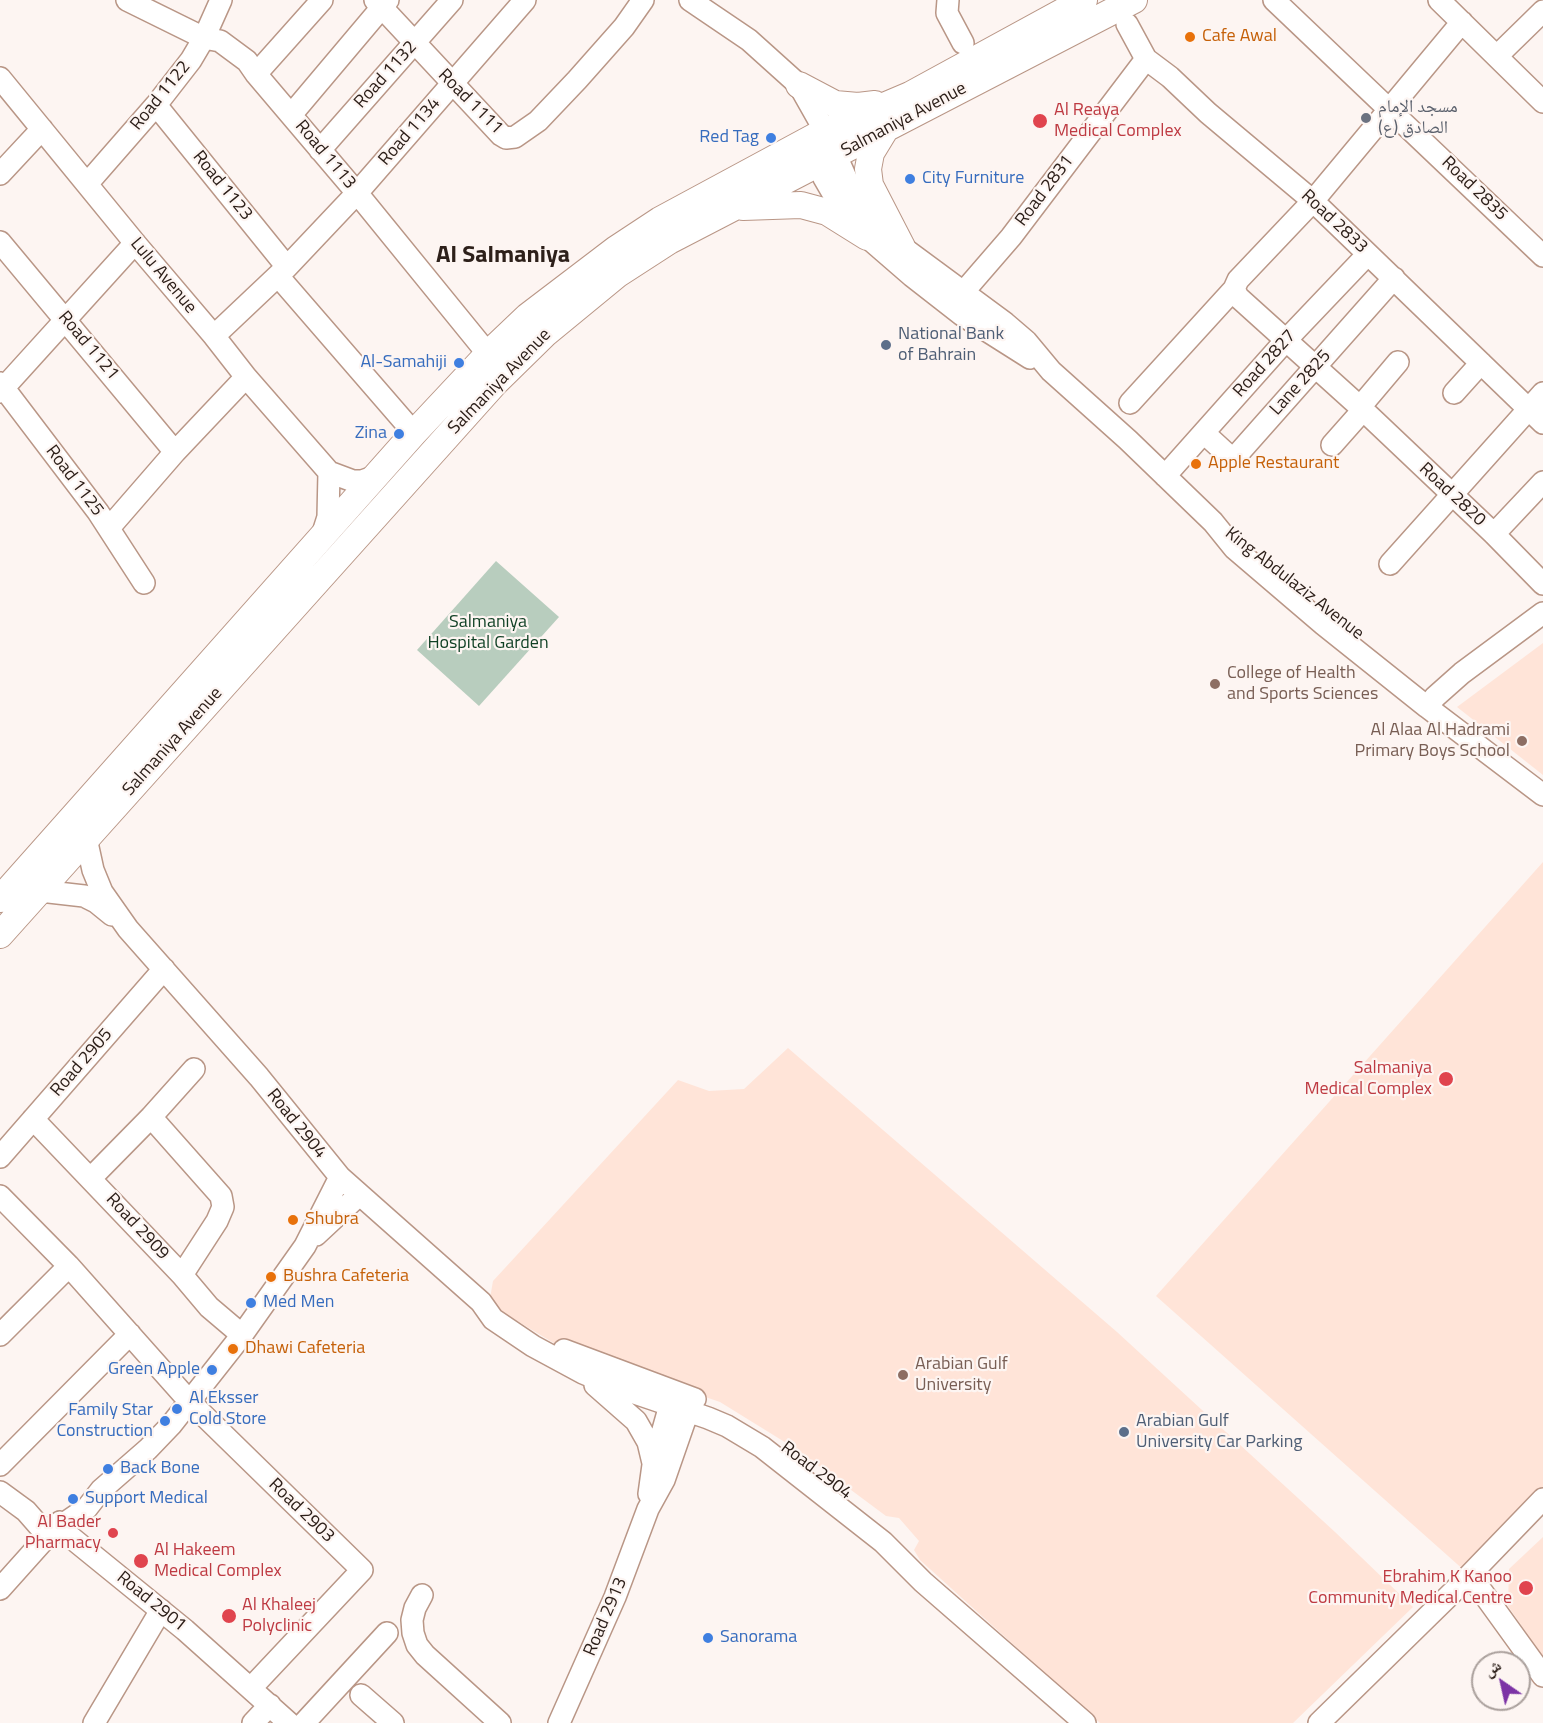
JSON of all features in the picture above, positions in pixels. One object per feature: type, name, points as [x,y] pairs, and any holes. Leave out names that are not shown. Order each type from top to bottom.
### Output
[{"type":"main road","name":"Salmaniya Avenue","points":[[0,898],[414,433],[488,354],[528,316],[616,249],[660,220],[825,131],[910,95],[1084,0]]},
{"type":"main road","name":"Salmaniya Avenue","points":[[0,935],[521,356],[618,274],[669,241],[731,208],[885,130],[1130,12]]},
{"type":"main road","points":[[799,85],[835,104],[858,106],[910,95]]},
{"type":"main road","points":[[885,130],[871,153],[868,169],[870,185],[902,247]]},
{"type":"main road","points":[[731,208],[801,205],[827,212],[867,237]]},
{"type":"street","name":"Road 1122","points":[[87,184],[156,105],[191,60],[221,0]]},
{"type":"street","points":[[256,74],[322,0]]},
{"type":"street","name":"Road 1132","points":[[320,150],[452,0]]},
{"type":"street","name":"Road 1134","points":[[214,336],[283,272],[357,193],[525,0]]},
{"type":"street","name":"Road 1111","points":[[381,2],[414,44],[506,138],[515,137],[538,121],[578,80],[624,27],[643,0]]},
{"type":"street","name":"King Abdulaziz Avenue","points":[[690,0],[749,40],[799,85],[825,131],[826,160],[835,197],[867,237],[912,276],[1026,341],[1051,371],[1165,476],[1243,556],[1323,624],[1543,783]]},
{"type":"street","points":[[948,0],[947,13],[963,43]]},
{"type":"street","name":"Road 2835","points":[[1274,0],[1543,256]]},
{"type":"street","points":[[1439,0],[1497,56],[1540,93]]},
{"type":"street","name":"Road 1113","points":[[132,1],[204,38],[220,41],[247,61],[488,354]]},
{"type":"street","points":[[291,114],[381,2]]},
{"type":"street","points":[[1497,56],[1543,11]]},
{"type":"street","name":"Road 2833","points":[[1130,12],[1146,59],[1170,77],[1208,113],[1313,201],[1536,416]]},
{"type":"street","points":[[1130,403],[1234,289],[1238,280],[1313,201],[1462,22]]},
{"type":"street","name":"Road 2831","points":[[962,303],[991,276],[1011,237],[1146,59]]},
{"type":"street","name":"Lulu Avenue","points":[[0,78],[246,377],[329,472]]},
{"type":"street","name":"Road 1123","points":[[156,105],[283,272],[414,433]]},
{"type":"street","points":[[0,174],[42,129]]},
{"type":"street","name":"King Abdulaziz Avenue","points":[[826,160],[866,209],[902,247],[962,303]]},
{"type":"street","name":"Road 1121","points":[[0,242],[175,452]]},
{"type":"street","points":[[1,388],[135,243]]},
{"type":"street","name":"Road 2827","points":[[1165,476],[1287,339],[1368,254]]},
{"type":"street","name":"Lane 2825","points":[[1203,433],[1228,455],[1232,457],[1237,455],[1394,278]]},
{"type":"street","name":"Road 2820","points":[[1234,289],[1238,297],[1316,366],[1494,534],[1543,584]]},
{"type":"street","points":[[1332,445],[1398,362]]},
{"type":"street","points":[[1454,393],[1481,363]]},
{"type":"street","points":[[109,528],[175,452],[246,377]]},
{"type":"street","name":"Road 1125","points":[[1,388],[109,528],[144,583]]},
{"type":"street","points":[[1390,564],[1453,496],[1536,416],[1543,393]]},
{"type":"street","points":[[321,538],[328,517],[329,472],[362,481],[379,475]]},
{"type":"street","points":[[1494,534],[1543,482]]},
{"type":"street","points":[[1431,702],[1469,668],[1543,613]]},
{"type":"street","name":"King Abdulaziz Avenue","points":[[1431,702],[1543,795]]},
{"type":"street","name":"Road 2904","points":[[86,838],[93,870],[102,892],[128,929],[259,1077],[340,1177],[359,1195],[481,1302],[493,1318],[519,1337],[584,1374],[682,1401]]},
{"type":"street","name":"Road 2904","points":[[40,891],[84,896],[96,902],[128,929]]},
{"type":"street","name":"Road 2905","points":[[0,1157],[164,969]]},
{"type":"street","points":[[91,1178],[194,1069]]},
{"type":"street","points":[[151,1117],[221,1196],[223,1207],[218,1221],[182,1275]]},
{"type":"street","name":"Road 2909","points":[[33,1119],[182,1275],[208,1307],[242,1335]]},
{"type":"street","points":[[0,1589],[57,1526],[87,1508],[101,1490],[148,1449],[190,1402],[242,1335],[305,1246],[340,1177]]},
{"type":"street","points":[[305,1246],[359,1195]]},
{"type":"street","name":"Road 2903","points":[[0,1196],[69,1266],[190,1402],[362,1570],[251,1688]]},
{"type":"street","points":[[0,1335],[69,1266]]},
{"type":"street","name":"Road 2904","points":[[481,1302],[544,1342],[682,1401],[749,1425],[782,1445],[890,1528],[900,1548],[923,1582],[1085,1723]]},
{"type":"street","points":[[0,1465],[130,1334]]},
{"type":"street","points":[[584,1374],[636,1421],[648,1442],[653,1465]]},
{"type":"street","name":"Road 2913","points":[[648,1509],[653,1465],[682,1401]]},
{"type":"street","name":"Road 2913","points":[[560,1723],[615,1597],[648,1509],[664,1480],[682,1401]]},
{"type":"street","name":"Road 2901","points":[[0,1492],[26,1511],[40,1527],[57,1526],[161,1610],[290,1723]]},
{"type":"street","points":[[1318,1723],[1470,1575],[1543,1499]]},
{"type":"street","name":"Road 2904","points":[[900,1548],[930,1572],[1096,1723]]},
{"type":"street","points":[[1470,1575],[1543,1676]]},
{"type":"street","points":[[423,1595],[415,1608],[412,1620],[417,1645],[500,1723]]},
{"type":"street","points":[[94,1723],[161,1610]]},
{"type":"street","points":[[304,1723],[387,1633]]},
{"type":"street","points":[[361,1695],[393,1723]]},
{"type":"street","points":[[253,1723],[270,1705]]},
{"type":"shaded area","name":"Al Alaa Al Hadrami Primary Boys School","points":[[1543,643],[1543,775],[1457,707]]},
{"type":"shaded area","name":"Salmaniya Medical Complex","points":[[1543,862],[1543,1490],[1466,1572],[1156,1296]]},
{"type":"shaded area","name":"Arabian Gulf University","points":[[788,1048],[1117,1332],[1335,1532],[1413,1607],[1293,1723],[1100,1723],[920,1560],[914,1550],[919,1541],[899,1518],[886,1516],[796,1449],[720,1402],[562,1348],[489,1304],[493,1281],[678,1080],[709,1091],[744,1089]]},
{"type":"shaded area","name":"Ebrahim K Kanoo Community Medical Centre","points":[[1543,1537],[1543,1657],[1508,1606],[1509,1569]]},
{"type":"green space","name":"Salmaniya Hospital Garden","points":[[496,561],[559,617],[479,706],[417,650]]},
{"type":"place","name":"Cafe Awal","points":[[1190,37]]},
{"type":"place","name":"مسجد الإمام الصادق (ع)","points":[[1366,118]]},
{"type":"place","name":"Al Reaya Medical Complex","points":[[1040,121]]},
{"type":"place","name":"Red Tag","points":[[771,138]]},
{"type":"place","name":"City Furniture","points":[[910,179]]},
{"type":"place","name":"National Bank of Bahrain","points":[[886,345]]},
{"type":"place","name":"Al-Samahiji","points":[[459,363]]},
{"type":"place","name":"Zina","points":[[399,434]]},
{"type":"place","name":"Apple Restaurant","points":[[1196,464]]},
{"type":"place","name":"College of Health and Sports Sciences","points":[[1215,684]]},
{"type":"place","name":"Al Alaa Al Hadrami Primary Boys School","points":[[1522,741]]},
{"type":"place","name":"Salmaniya Medical Complex","points":[[1446,1079]]},
{"type":"place","name":"Shubra","points":[[293,1220]]},
{"type":"place","name":"Bushra Cafeteria","points":[[271,1277]]},
{"type":"place","name":"Med Men","points":[[251,1303]]},
{"type":"place","name":"Dhawi Cafeteria","points":[[233,1349]]},
{"type":"place","name":"Green Apple","points":[[212,1370]]},
{"type":"place","name":"Arabian Gulf University","points":[[903,1375]]},
{"type":"place","name":"Al Eksser Cold Store","points":[[177,1409]]},
{"type":"place","name":"Family Star Construction","points":[[165,1421]]},
{"type":"place","name":"Arabian Gulf University Car Parking","points":[[1124,1432]]},
{"type":"place","name":"Back Bone","points":[[108,1469]]},
{"type":"place","name":"Support Medical","points":[[73,1499]]},
{"type":"place","name":"Al Bader Pharmacy","points":[[113,1533]]},
{"type":"place","name":"Al Hakeem Medical Complex","points":[[141,1561]]},
{"type":"place","name":"Ebrahim K Kanoo Community Medical Centre","points":[[1526,1588]]},
{"type":"place","name":"Al Khaleej Polyclinic","points":[[229,1616]]},
{"type":"place","name":"Sanorama","points":[[708,1638]]},
{"type":"district","name":"Al Salmaniya","points":[[503,256]]}]
